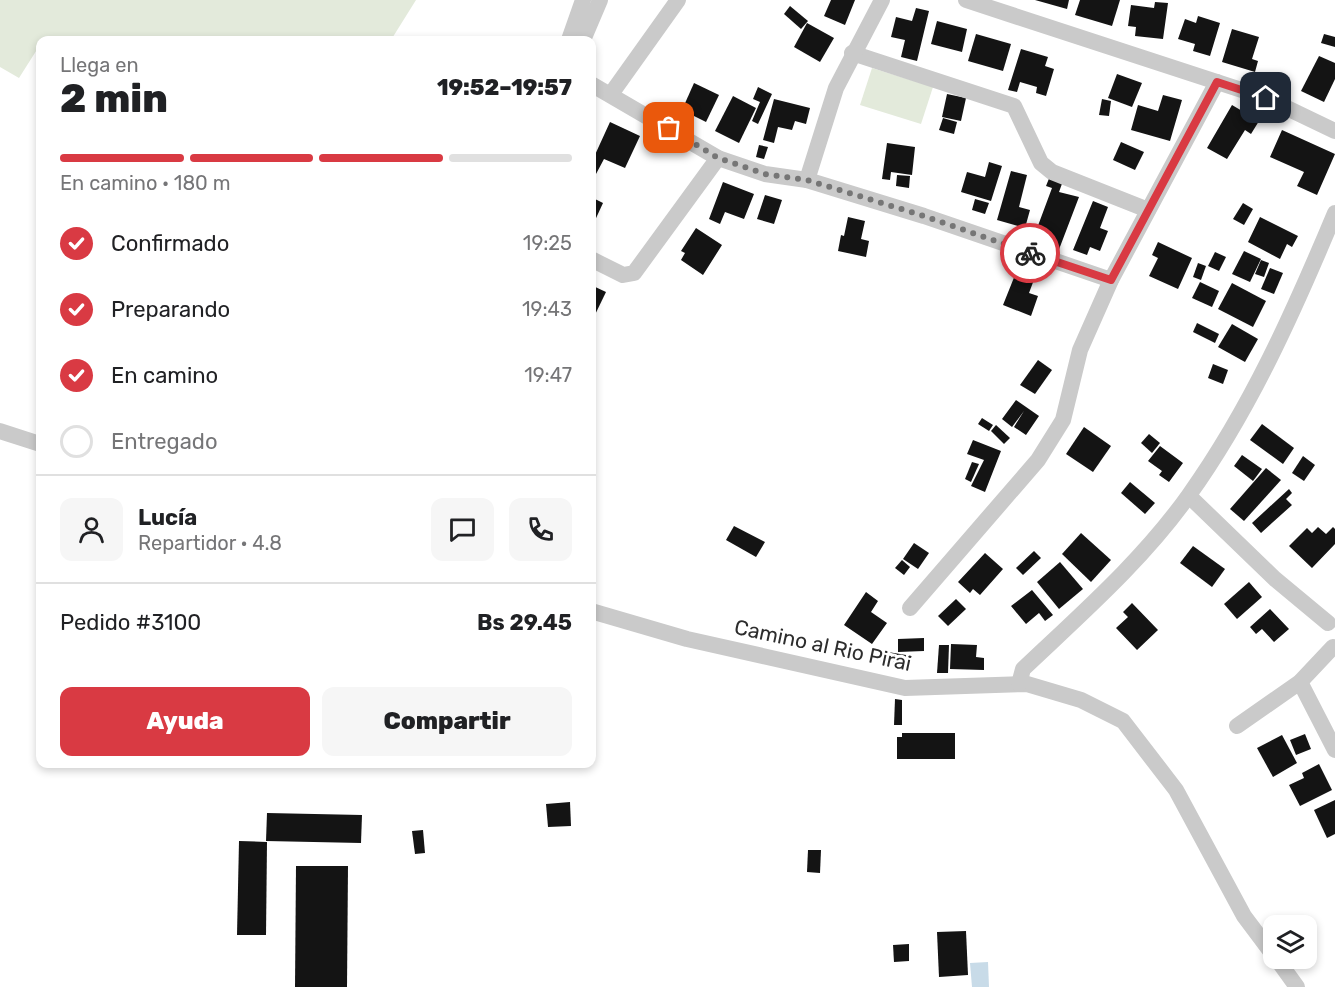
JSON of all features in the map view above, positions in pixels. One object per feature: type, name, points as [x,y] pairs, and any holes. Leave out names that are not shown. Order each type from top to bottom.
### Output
[{"type":"street","points":[[570,36],[583,0]]},
{"type":"street","points":[[585,36],[600,0]]},
{"type":"street","points":[[611,94],[678,0]]},
{"type":"street","points":[[807,180],[836,88],[852,52],[882,0]]},
{"type":"street","points":[[969,0],[1266,98],[1335,131]]},
{"type":"street","points":[[852,52],[1014,106],[1041,163],[1052,172],[1149,210]]},
{"type":"street","points":[[910,608],[1038,460],[1063,420],[1080,350],[1111,280],[1217,82]]},
{"type":"street","points":[[596,86],[718,158],[765,174],[807,180],[924,216],[1111,280]]},
{"type":"street","points":[[596,262],[623,275],[634,273],[718,158]]},
{"type":"street","points":[[1019,684],[1023,669],[1121,576],[1189,496],[1230,434],[1294,309],[1335,213]]},
{"type":"street","points":[[0,431],[36,443]]},
{"type":"street","points":[[1189,496],[1275,579],[1331,620],[1325,634],[1334,648],[1300,682],[1237,726]]},
{"type":"street","name":"Camino al Rio Pirai","points":[[596,612],[687,639],[905,688],[1019,684],[1081,700],[1124,721],[1176,790],[1244,916],[1263,941]]},
{"type":"street","points":[[1300,682],[1335,750]]},
{"type":"street","name":"Camino al Rio Pirai","points":[[1284,969],[1297,987]]},
{"type":"green space","points":[[0,0],[416,0],[394,36],[36,36],[36,51],[19,78],[0,67]]},
{"type":"green space","points":[[872,68],[933,87],[921,124],[860,105]]},
{"type":"water","points":[[988,962],[989,987],[972,987],[970,963]]},
{"type":"building","points":[[831,0],[855,0],[845,25],[824,16]]},
{"type":"building","points":[[1035,0],[1069,0],[1067,9]]},
{"type":"building","points":[[1080,0],[1120,0],[1112,26],[1075,15]]},
{"type":"building","points":[[1155,2],[1168,3],[1163,39],[1135,36],[1136,27],[1128,26],[1131,5],[1154,8]]},
{"type":"building","points":[[790,6],[808,21],[801,29],[784,14]]},
{"type":"building","points":[[916,8],[929,11],[917,61],[901,57],[905,40],[891,37],[896,17],[912,21]]},
{"type":"building","points":[[1198,16],[1220,23],[1210,56],[1193,51],[1195,44],[1178,39],[1185,19],[1196,23]]},
{"type":"building","points":[[937,21],[967,29],[962,52],[931,44]]},
{"type":"building","points":[[807,23],[834,38],[820,62],[794,47]]},
{"type":"building","points":[[1232,29],[1259,37],[1252,59],[1258,61],[1255,72],[1222,62]]},
{"type":"building","points":[[976,34],[1011,44],[1003,71],[968,61]]},
{"type":"building","points":[[1324,34],[1335,37],[1335,47],[1321,43]]},
{"type":"building","points":[[1021,49],[1048,57],[1045,66],[1054,69],[1046,96],[1036,93],[1037,87],[1020,82],[1017,92],[1008,90]]},
{"type":"building","points":[[1319,56],[1335,63],[1335,79],[1324,102],[1301,91]]},
{"type":"building","points":[[1117,74],[1142,83],[1132,107],[1108,98]]},
{"type":"building","points":[[694,83],[719,95],[706,122],[682,110]]},
{"type":"building","points":[[758,87],[772,94],[758,124],[752,121],[760,102],[753,99]]},
{"type":"building","points":[[947,94],[966,98],[961,121],[942,117]]},
{"type":"building","points":[[1163,95],[1182,100],[1170,141],[1131,130],[1138,105],[1158,111]]},
{"type":"building","points":[[733,96],[756,108],[739,143],[715,131]]},
{"type":"building","points":[[774,99],[810,108],[806,124],[795,121],[792,130],[778,127],[774,143],[763,140]]},
{"type":"building","points":[[1102,99],[1111,101],[1109,116],[1099,115]]},
{"type":"building","points":[[1232,105],[1259,121],[1251,134],[1245,130],[1227,159],[1207,148]]},
{"type":"building","points":[[943,118],[957,122],[954,134],[939,130]]},
{"type":"building","points":[[610,122],[640,136],[625,168],[604,159],[596,174],[596,153]]},
{"type":"building","points":[[1282,130],[1335,154],[1317,195],[1297,186],[1304,172],[1270,157]]},
{"type":"building","points":[[1121,142],[1144,152],[1135,170],[1113,160]]},
{"type":"building","points":[[887,143],[915,147],[912,175],[891,172],[890,180],[882,179]]},
{"type":"building","points":[[759,145],[768,147],[764,159],[756,157]]},
{"type":"building","points":[[989,162],[1002,166],[991,201],[961,192],[967,172],[985,177]]},
{"type":"building","points":[[1011,171],[1027,175],[1019,207],[1030,210],[1025,228],[997,220]]},
{"type":"building","points":[[897,175],[910,176],[909,188],[896,186]]},
{"type":"building","points":[[1050,176],[1063,181],[1059,192],[1079,197],[1058,252],[1046,248],[1051,236],[1036,231],[1052,188],[1046,186]]},
{"type":"building","points":[[723,182],[754,194],[744,219],[725,212],[720,224],[709,219]]},
{"type":"building","points":[[765,195],[782,200],[774,224],[757,219]]},
{"type":"building","points":[[975,199],[989,203],[985,214],[972,210]]},
{"type":"building","points":[[596,200],[603,203],[596,218]]},
{"type":"building","points":[[1093,201],[1108,207],[1100,228],[1108,231],[1100,251],[1090,247],[1087,255],[1073,250]]},
{"type":"building","points":[[1243,203],[1253,209],[1244,225],[1233,219]]},
{"type":"building","points":[[848,217],[865,221],[861,239],[869,241],[866,257],[838,251]]},
{"type":"building","points":[[1260,217],[1298,236],[1292,247],[1287,244],[1280,259],[1248,242]]},
{"type":"building","points":[[696,228],[722,245],[703,275],[681,260],[685,253],[681,251]]},
{"type":"building","points":[[1158,242],[1192,258],[1178,289],[1149,276],[1158,258],[1152,255]]},
{"type":"building","points":[[1244,251],[1261,259],[1250,282],[1232,274]]},
{"type":"building","points":[[1215,252],[1226,257],[1219,271],[1208,266]]},
{"type":"building","points":[[1261,260],[1269,263],[1264,277],[1255,274]]},
{"type":"building","points":[[1198,263],[1206,266],[1201,280],[1193,277]]},
{"type":"building","points":[[1270,268],[1283,273],[1274,294],[1261,289]]},
{"type":"building","points":[[1017,270],[1035,277],[1029,293],[1038,296],[1031,316],[1003,305]]},
{"type":"building","points":[[1200,282],[1219,291],[1212,307],[1192,298]]},
{"type":"building","points":[[1232,283],[1266,301],[1253,327],[1218,309]]},
{"type":"building","points":[[596,287],[606,292],[596,313]]},
{"type":"building","points":[[1197,323],[1219,334],[1215,343],[1193,332]]},
{"type":"building","points":[[1232,324],[1258,339],[1245,362],[1218,347]]},
{"type":"building","points":[[1038,360],[1052,370],[1035,394],[1020,385]]},
{"type":"building","points":[[1213,364],[1228,370],[1223,384],[1208,378]]},
{"type":"building","points":[[1016,400],[1039,416],[1026,435],[1014,427],[1024,411],[1012,427],[1002,419]]},
{"type":"building","points":[[982,418],[993,425],[989,431],[978,424]]},
{"type":"building","points":[[1262,424],[1294,448],[1283,464],[1250,440]]},
{"type":"building","points":[[996,425],[1010,438],[1004,444],[991,431]]},
{"type":"building","points":[[1084,427],[1111,446],[1093,472],[1066,454]]},
{"type":"building","points":[[1149,434],[1160,443],[1152,453],[1141,443]]},
{"type":"building","points":[[973,440],[1001,451],[985,492],[971,486],[984,460],[967,454]]},
{"type":"building","points":[[1160,446],[1183,463],[1169,482],[1159,475],[1162,471],[1148,461]]},
{"type":"building","points":[[1242,455],[1262,469],[1253,481],[1234,466]]},
{"type":"building","points":[[1303,456],[1315,465],[1304,481],[1292,473]]},
{"type":"building","points":[[972,462],[979,464],[971,482],[965,479]]},
{"type":"building","points":[[1266,468],[1281,480],[1244,521],[1230,509]]},
{"type":"building","points":[[1130,482],[1155,503],[1145,514],[1121,493]]},
{"type":"building","points":[[1289,489],[1292,493],[1286,499],[1292,505],[1261,533],[1252,523]]},
{"type":"building","points":[[734,526],[765,542],[756,557],[726,540]]},
{"type":"building","points":[[1318,527],[1326,534],[1333,527],[1335,529],[1335,544],[1312,568],[1289,546],[1307,528],[1312,533]]},
{"type":"building","points":[[1081,533],[1111,560],[1091,582],[1062,554]]},
{"type":"building","points":[[914,543],[929,553],[918,569],[903,559]]},
{"type":"building","points":[[1193,546],[1225,569],[1212,587],[1180,563]]},
{"type":"building","points":[[1034,551],[1041,558],[1023,575],[1016,568]]},
{"type":"building","points":[[985,553],[1003,569],[980,595],[973,589],[970,593],[958,582]]},
{"type":"building","points":[[902,560],[910,567],[904,575],[895,568]]},
{"type":"building","points":[[1060,562],[1083,589],[1059,609],[1037,582]]},
{"type":"building","points":[[1249,582],[1262,597],[1237,619],[1224,604]]},
{"type":"building","points":[[1032,590],[1053,615],[1045,621],[1039,613],[1026,624],[1011,606]]},
{"type":"building","points":[[866,592],[878,601],[871,612],[887,623],[872,644],[844,625]]},
{"type":"building","points":[[956,599],[966,609],[948,626],[938,616]]},
{"type":"building","points":[[1132,603],[1158,630],[1137,650],[1116,628],[1128,617],[1123,612]]},
{"type":"building","points":[[1270,609],[1289,629],[1274,642],[1262,629],[1256,634],[1250,627]]},
{"type":"building","points":[[924,638],[924,651],[898,652],[898,639]]},
{"type":"building","points":[[951,644],[977,645],[976,657],[984,658],[984,670],[950,669]]},
{"type":"building","points":[[939,645],[949,645],[948,673],[937,673]]},
{"type":"building","points":[[882,651],[912,656],[910,667],[880,662]]},
{"type":"building","points":[[895,699],[902,700],[902,725],[894,725]]},
{"type":"building","points":[[902,733],[955,733],[955,759],[897,759],[897,737],[902,737]]},
{"type":"building","points":[[1305,734],[1311,749],[1296,755],[1290,740]]},
{"type":"building","points":[[1282,735],[1297,763],[1273,777],[1257,748]]},
{"type":"building","points":[[1319,764],[1332,790],[1300,806],[1289,785],[1304,778],[1302,773]]},
{"type":"building","points":[[1335,800],[1335,834],[1327,838],[1314,810]]},
{"type":"building","points":[[570,802],[571,826],[548,827],[546,804]]},
{"type":"building","points":[[267,813],[362,815],[361,843],[266,841]]},
{"type":"building","points":[[423,830],[425,853],[415,854],[412,831]]},
{"type":"building","points":[[239,841],[267,842],[266,935],[237,935]]},
{"type":"building","points":[[808,850],[821,850],[820,873],[807,872]]},
{"type":"building","points":[[296,866],[348,866],[347,987],[295,987]]},
{"type":"building","points":[[966,931],[968,975],[939,977],[937,932]]},
{"type":"building","points":[[909,944],[909,961],[894,962],[893,945]]},
{"type":"way so far","points":[[669,128],[718,158],[765,174],[807,180],[974,232],[1030,253]]},
{"type":"route","points":[[1030,253],[1111,280],[1217,82],[1266,98]]}]
